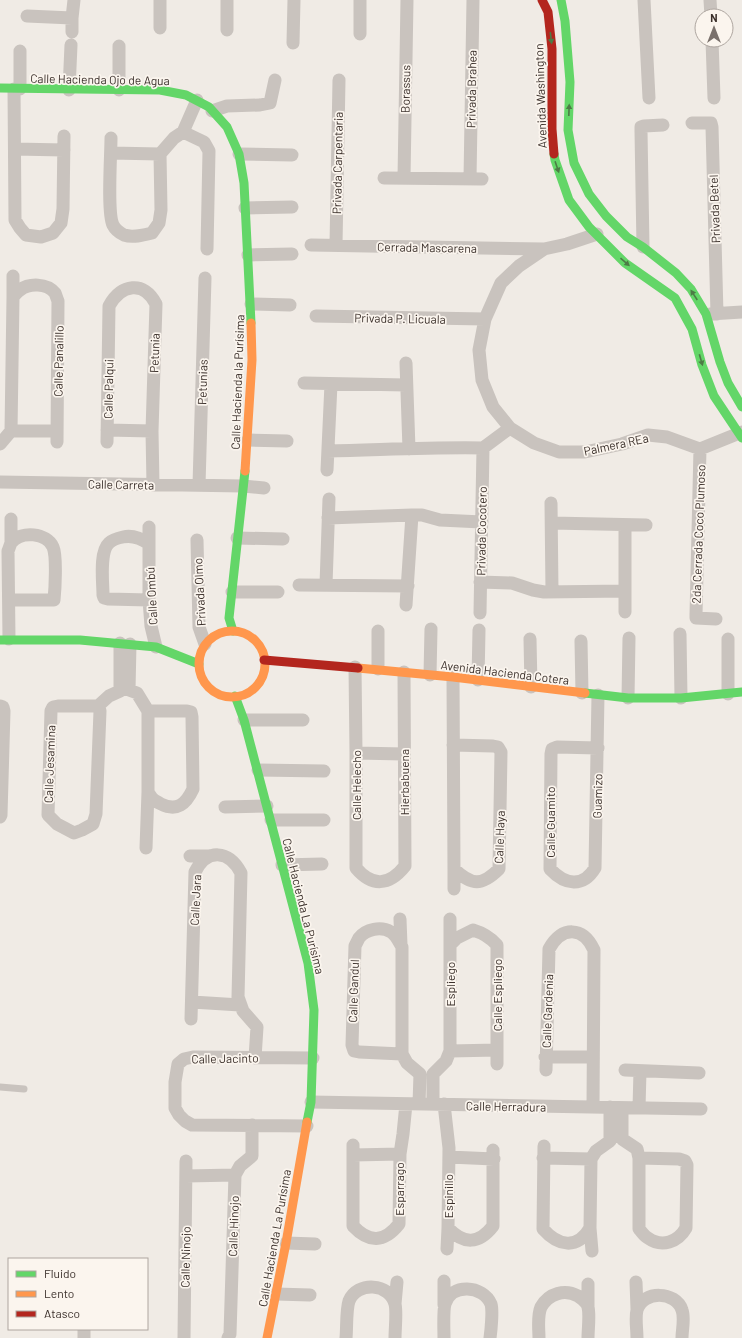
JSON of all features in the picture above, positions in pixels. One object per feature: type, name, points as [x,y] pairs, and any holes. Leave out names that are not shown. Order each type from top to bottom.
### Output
[{"type":"street","points":[[69,90],[74,0]]},
{"type":"street","points":[[160,0],[160,28]]},
{"type":"street","points":[[227,0],[227,30]]},
{"type":"street","points":[[293,44],[294,0]]},
{"type":"street","points":[[360,0],[360,34]]},
{"type":"street","name":"Borassus","points":[[404,178],[407,0]]},
{"type":"street","name":"Privada Brahea","points":[[404,178],[476,179],[473,0]]},
{"type":"street","name":"Avenida Washington","points":[[542,0],[548,12],[552,49],[552,129],[555,160],[569,200],[589,227],[625,263],[675,298],[692,329],[702,364],[714,396],[741,434]]},
{"type":"street","points":[[561,0],[565,21],[570,82],[568,130],[574,163],[589,194],[606,216],[627,237],[643,247],[681,278],[712,314],[720,362],[728,383],[742,407]]},
{"type":"street","points":[[644,0],[649,98]]},
{"type":"street","points":[[27,16],[72,18]]},
{"type":"street","points":[[119,46],[119,90]]},
{"type":"street","points":[[712,48],[714,98]]},
{"type":"street","points":[[15,238],[15,149],[20,51]]},
{"type":"street","points":[[212,111],[227,106],[270,104],[275,80]]},
{"type":"street","name":"Privada Carpentaria","points":[[336,245],[339,80]]},
{"type":"street","name":"Calle Hacienda Ojo de Agua","points":[[0,88],[160,90],[186,95],[197,100]]},
{"type":"street","points":[[111,138],[110,212],[113,224],[125,235],[140,236],[152,233],[159,223],[161,210],[160,154],[174,138],[183,132],[197,100]]},
{"type":"street","name":"Calle Hacienda la Purísima","points":[[197,100],[212,111],[227,127],[239,154],[244,183],[251,304],[252,360],[248,440],[229,618],[233,631]]},
{"type":"street","name":"Privada Betel","points":[[692,123],[708,122],[711,123],[712,127],[712,314]]},
{"type":"street","points":[[643,247],[641,127],[663,125]]},
{"type":"street","points":[[183,132],[204,142],[209,152],[207,248]]},
{"type":"street","points":[[15,220],[26,235],[41,237],[53,233],[61,223],[63,209],[64,136]]},
{"type":"street","points":[[15,149],[64,150]]},
{"type":"street","points":[[111,154],[160,154]]},
{"type":"street","points":[[239,154],[292,155]]},
{"type":"street","points":[[384,178],[404,178]]},
{"type":"street","points":[[245,208],[292,208]]},
{"type":"street","points":[[544,249],[567,244],[597,234]]},
{"type":"street","name":"Cerrada Mascarena","points":[[311,245],[544,249]]},
{"type":"street","name":"Palmera REa","points":[[544,249],[519,266],[501,283],[485,320],[478,350],[482,380],[494,407],[510,428],[534,443],[559,452],[585,452],[622,444],[648,436],[667,437],[700,449]]},
{"type":"street","points":[[248,255],[292,254]]},
{"type":"street","points":[[0,444],[11,432],[13,276]]},
{"type":"street","name":"Petunias","points":[[199,486],[205,278]]},
{"type":"street","name":"Calle Panalillo","points":[[11,432],[57,437],[58,301],[55,293],[50,288],[37,285],[19,290],[13,297]]},
{"type":"street","name":"Petunia","points":[[133,287],[152,296],[156,304],[152,431]]},
{"type":"street","name":"Calle Palqui","points":[[133,287],[122,290],[112,300],[109,306],[107,436],[152,431]]},
{"type":"street","points":[[251,304],[290,305]]},
{"type":"street","points":[[712,314],[742,312]]},
{"type":"street","name":"Privada P. Licuala","points":[[316,316],[485,320]]},
{"type":"street","points":[[406,363],[409,449]]},
{"type":"street","points":[[304,383],[406,385]]},
{"type":"street","points":[[327,470],[332,384]]},
{"type":"street","points":[[328,451],[441,447],[483,448],[510,428]]},
{"type":"street","points":[[152,431],[153,485]]},
{"type":"street","points":[[700,449],[741,434]]},
{"type":"street","points":[[248,440],[287,441]]},
{"type":"street","name":"Privada Cocotero","points":[[480,613],[483,448]]},
{"type":"street","name":"2da Cerrada Coco Plumoso","points":[[700,449],[696,618],[716,619]]},
{"type":"street","name":"Calle Carreta","points":[[0,482],[243,486],[264,488]]},
{"type":"street","points":[[326,585],[329,499]]},
{"type":"street","points":[[551,503],[552,591]]},
{"type":"street","points":[[406,605],[412,515]]},
{"type":"street","points":[[328,518],[422,515],[440,520],[482,522]]},
{"type":"street","points":[[11,519],[11,543],[8,552],[9,600],[4,640],[80,640],[125,643],[156,647],[199,664]]},
{"type":"street","points":[[552,523],[646,525]]},
{"type":"street","points":[[625,525],[625,612]]},
{"type":"street","name":"Calle Ombú","points":[[148,527],[149,600],[151,626],[156,647]]},
{"type":"street","points":[[9,600],[54,600],[54,550],[51,542],[44,538],[29,534],[20,536],[11,543]]},
{"type":"street","points":[[149,544],[143,540],[127,536],[114,539],[108,544],[103,552],[104,598],[108,600],[149,600]]},
{"type":"street","points":[[238,538],[283,539]]},
{"type":"street","name":"Privada Olmo","points":[[197,540],[199,627],[205,644]]},
{"type":"street","points":[[480,582],[512,583],[533,590],[625,591]]},
{"type":"street","points":[[299,584],[408,586]]},
{"type":"street","points":[[232,592],[278,592]]},
{"type":"street","points":[[430,675],[431,629]]},
{"type":"street","points":[[478,680],[479,630]]},
{"type":"street","points":[[233,631],[244,634],[254,640],[261,649],[264,660],[264,670],[260,680],[254,688],[245,694],[226,696],[217,693],[204,681],[200,673],[200,654],[205,644],[213,637],[222,632],[233,631]]},
{"type":"street","points":[[378,631],[378,669]]},
{"type":"street","points":[[680,634],[681,698]]},
{"type":"street","points":[[628,698],[629,638]]},
{"type":"street","points":[[530,639],[531,687]]},
{"type":"street","points":[[728,639],[728,694]]},
{"type":"street","points":[[581,641],[582,693]]},
{"type":"street","points":[[98,706],[109,696],[120,691],[125,643]]},
{"type":"street","points":[[125,643],[129,690],[137,693],[148,711],[146,848]]},
{"type":"street","name":"Avenida Hacienda Cotera","points":[[264,660],[378,669],[628,698],[681,698],[742,692]]},
{"type":"street","name":"Calle Helecho","points":[[355,667],[356,868],[363,877],[371,881],[385,882]]},
{"type":"street","name":"Hierbabuena","points":[[385,882],[398,874],[404,866],[404,672]]},
{"type":"street","points":[[453,677],[454,889]]},
{"type":"street","name":"Guamizo","points":[[573,882],[583,881],[590,876],[596,868],[598,695]]},
{"type":"street","name":"Calle Hacienda La Purísima","points":[[235,696],[244,720],[258,770],[308,963],[314,1010],[311,1102],[286,1243],[267,1338]]},
{"type":"street","points":[[0,706],[3,707],[4,711],[0,817]]},
{"type":"street","name":"Calle Jesamina","points":[[58,706],[98,706],[100,712],[96,814],[93,824],[74,833],[57,824],[48,815],[51,712],[53,707],[58,706]]},
{"type":"street","points":[[148,711],[191,712],[193,789],[188,799],[178,806],[169,808],[153,800],[148,792]]},
{"type":"street","points":[[244,720],[303,720]]},
{"type":"street","name":"Calle Haya","points":[[453,745],[493,746],[498,747],[501,752],[499,869],[490,878],[475,882],[468,880],[454,869]]},
{"type":"street","name":"Calle Guamito","points":[[573,882],[563,880],[556,876],[550,869],[551,754],[552,749],[557,747],[598,748]]},
{"type":"street","points":[[356,753],[404,754]]},
{"type":"street","points":[[258,770],[324,771]]},
{"type":"street","points":[[225,807],[267,806]]},
{"type":"street","points":[[271,820],[324,820]]},
{"type":"street","points":[[190,856],[219,855],[229,857],[236,863],[241,873],[238,997],[243,1011],[257,1027],[255,1058]]},
{"type":"street","name":"Calle Jara","points":[[191,1019],[195,872],[199,864],[209,856]]},
{"type":"street","points":[[282,864],[322,864]]},
{"type":"street","points":[[400,919],[402,947],[402,1054],[407,1063],[420,1074],[419,1104]]},
{"type":"street","points":[[450,919],[450,945]]},
{"type":"street","name":"Calle Gandul","points":[[402,947],[397,938],[390,932],[379,928],[370,930],[360,937],[355,946],[352,1046],[354,1051],[359,1052],[402,1054]]},
{"type":"street","name":"Espliego","points":[[450,1051],[450,945],[457,938],[473,930]]},
{"type":"street","name":"Calle Espliego","points":[[473,930],[483,933],[491,938],[497,945],[497,1050]]},
{"type":"street","name":"Calle Gardenia","points":[[572,931],[584,936],[590,942],[594,950],[593,1057],[545,1057],[548,949],[553,940],[560,934],[572,931]]},
{"type":"street","points":[[192,1002],[240,1005]]},
{"type":"street","points":[[450,1051],[497,1050],[497,1064]]},
{"type":"street","name":"Espinillo","points":[[449,1158],[493,1154],[493,1226],[487,1234],[475,1240],[463,1239],[455,1235],[448,1228],[449,1148],[434,1074],[446,1061],[450,1051]]},
{"type":"street","name":"Calle Jacinto","points":[[307,1126],[192,1125],[179,1115],[175,1108],[175,1082],[178,1064],[184,1059],[193,1057],[313,1058]]},
{"type":"street","points":[[545,1057],[546,1070]]},
{"type":"street","points":[[593,1057],[593,1107]]},
{"type":"street","points":[[625,1070],[699,1073]]},
{"type":"street","points":[[639,1108],[640,1071]]},
{"type":"street","name":"Calle Herradura","points":[[311,1102],[701,1109]]},
{"type":"street","name":"Esparrago","points":[[400,1154],[353,1150],[353,1226],[360,1234],[367,1238],[380,1238],[393,1232],[399,1224],[400,1154],[406,1104]]},
{"type":"street","points":[[616,1108],[622,1139],[636,1149],[639,1158],[640,1247]]},
{"type":"street","points":[[592,1251],[590,1228],[591,1159],[596,1151],[610,1141],[616,1108]]},
{"type":"street","points":[[186,1176],[235,1175],[240,1166],[252,1156],[252,1125]]},
{"type":"street","points":[[590,1228],[585,1236],[572,1243],[559,1242],[551,1238],[543,1229],[544,1152],[591,1159]]},
{"type":"street","points":[[639,1158],[679,1160],[685,1161],[687,1165],[686,1228],[682,1236],[668,1243],[655,1242],[647,1238],[639,1229]]},
{"type":"street","name":"Calle Ninojo","points":[[184,1338],[186,1161]]},
{"type":"street","name":"Calle Hinojo","points":[[230,1337],[235,1175]]},
{"type":"street","points":[[399,1224],[399,1237]]},
{"type":"street","points":[[447,1249],[448,1228]]},
{"type":"street","points":[[286,1243],[315,1244]]},
{"type":"street","points":[[395,1338],[395,1304],[397,1282]]},
{"type":"street","points":[[444,1282],[444,1338]]},
{"type":"street","points":[[636,1282],[638,1309],[636,1338]]},
{"type":"street","points":[[588,1284],[588,1338]]},
{"type":"street","points":[[346,1338],[348,1302],[357,1291],[368,1286],[380,1288],[388,1292],[395,1304]]},
{"type":"street","points":[[444,1305],[449,1298],[460,1290],[476,1290],[484,1295],[491,1305],[490,1338]]},
{"type":"street","points":[[539,1338],[539,1315],[541,1308],[557,1293],[568,1292],[583,1299],[588,1306]]},
{"type":"street","points":[[276,1294],[310,1295]]},
{"type":"street","points":[[638,1309],[642,1302],[652,1296],[668,1296],[676,1301],[682,1310],[682,1338]]},
{"type":"lane","points":[[0,1087],[24,1088]]},
{"type":"traffic: fast","points":[[561,0],[565,21],[570,82],[568,130],[574,163],[589,194],[606,216],[627,237],[643,247],[676,273],[691,289],[706,314],[720,362],[728,383],[742,407]]},
{"type":"traffic: fast","points":[[0,88],[160,90],[186,95],[209,107],[227,127],[239,154],[244,183],[251,323]]},
{"type":"traffic: fast","points":[[554,154],[569,200],[589,227],[625,263],[675,298],[692,329],[702,365],[714,396],[742,438]]},
{"type":"traffic: fast","points":[[233,631],[229,618],[245,471]]},
{"type":"traffic: fast","points":[[0,640],[80,640],[156,647],[199,664]]},
{"type":"traffic: fast","points":[[585,693],[628,698],[681,698],[742,692]]},
{"type":"traffic: fast","points":[[235,696],[244,720],[308,963],[314,1010],[311,1102],[307,1122]]},
{"type":"traffic: slow","points":[[245,471],[252,360],[251,323]]},
{"type":"traffic: slow","points":[[232,631],[244,634],[255,641],[262,652],[265,664],[262,676],[255,687],[244,694],[232,697],[220,694],[209,687],[202,676],[199,664],[202,652],[209,641],[220,634],[232,631]]},
{"type":"traffic: slow","points":[[358,668],[453,677],[585,693]]},
{"type":"traffic: slow","points":[[267,1338],[286,1243],[307,1122]]},
{"type":"traffic: jam","points":[[542,0],[548,12],[552,49],[552,129],[554,154]]},
{"type":"traffic: jam","points":[[264,660],[358,668]]}]
